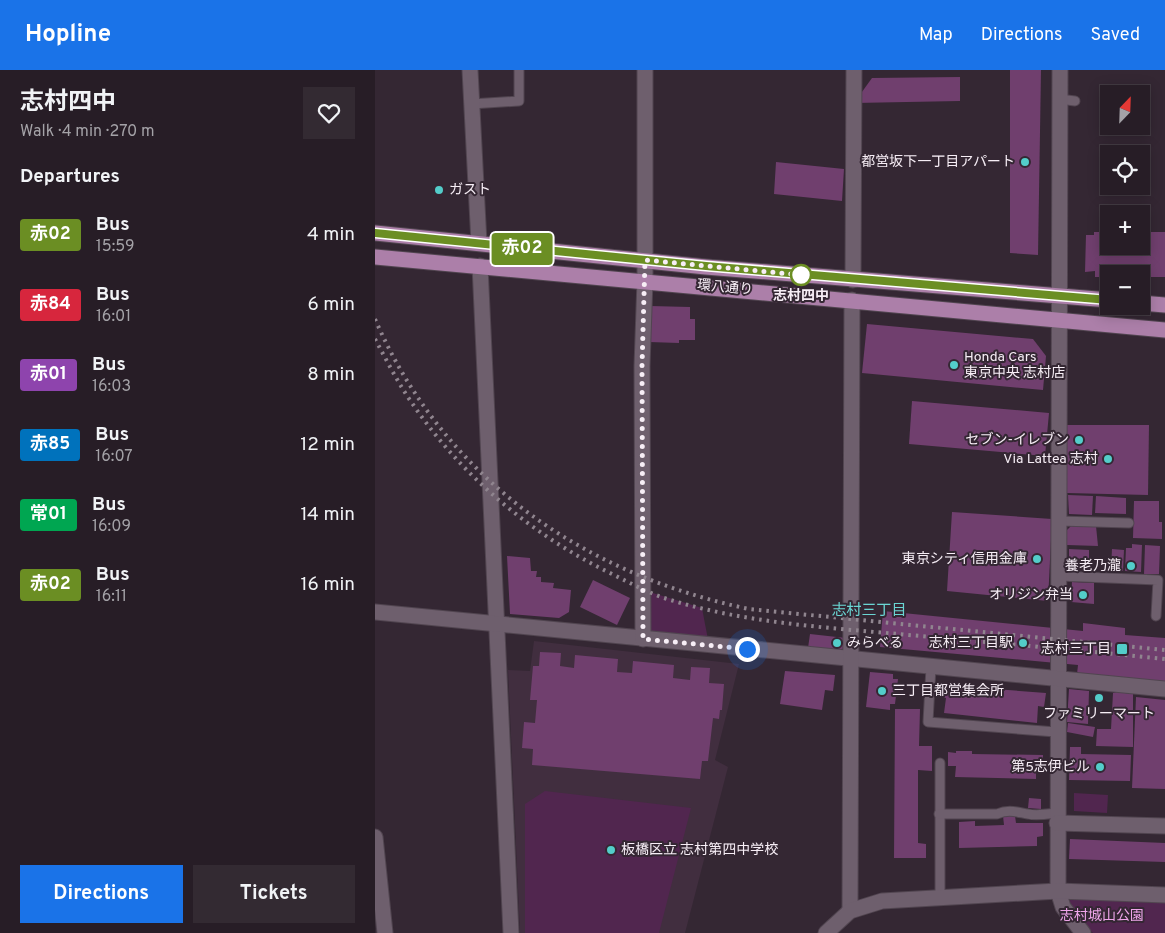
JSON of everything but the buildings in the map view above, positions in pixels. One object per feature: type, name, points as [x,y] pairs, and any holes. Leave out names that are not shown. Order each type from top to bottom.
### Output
[{"type":"main road","name":"環八通り","points":[[375,233],[853,280],[1100,299]]},
{"type":"main road","name":"環八通り","points":[[375,257],[645,280],[1165,330]]},
{"type":"main road","points":[[1150,304],[1165,305]]},
{"type":"street","points":[[469,70],[479,244]]},
{"type":"street","points":[[643,639],[642,366],[645,280],[645,70]]},
{"type":"street","points":[[853,280],[854,70]]},
{"type":"street","points":[[1060,70],[1059,521],[1056,732],[1058,891],[1063,907],[1083,933]]},
{"type":"street","points":[[480,266],[511,933]]},
{"type":"street","points":[[850,911],[852,300]]},
{"type":"street","points":[[375,612],[1057,680],[1165,689]]},
{"type":"street","points":[[1057,818],[1165,826]]},
{"type":"street","points":[[375,837],[385,933]]},
{"type":"street","points":[[826,933],[850,911],[882,901],[1058,891],[1165,895]]},
{"type":"lane","points":[[471,104],[519,101],[519,70]]},
{"type":"lane","points":[[1059,99],[1075,101]]},
{"type":"lane","points":[[1059,521],[1129,523]]},
{"type":"lane","points":[[1058,576],[1158,580],[1157,616]]},
{"type":"lane","points":[[931,666],[928,722],[1056,732]]},
{"type":"lane","points":[[940,763],[940,898]]},
{"type":"lane","points":[[939,814],[997,814],[1004,810],[1057,818]]},
{"type":"shaded area","name":"板橋区立 志村第四中学校","points":[[534,641],[739,664],[715,760],[728,767],[685,933],[520,933],[508,670],[530,671]]},
{"type":"green space","points":[[643,590],[702,608],[709,645],[643,639]]},
{"type":"green space","points":[[545,791],[691,808],[659,933],[525,933],[525,804]]},
{"type":"green space","points":[[1074,793],[1108,795],[1107,813],[1074,811]]},
{"type":"green space","name":"志村城山公園","points":[[1072,898],[1165,903],[1165,933],[1093,933],[1067,904]]},
{"type":"railway","points":[[375,319],[404,376],[439,426],[480,471],[525,510],[575,544],[630,571],[688,593],[749,609],[1165,650]]},
{"type":"railway","points":[[375,339],[398,381],[433,432],[454,457],[500,501],[552,540],[580,557],[661,597],[719,612],[779,622],[1165,659]]},
{"type":"bus line","name":"赤02","points":[[375,233],[539,251],[853,280],[1100,299]]},
{"type":"place","name":"都営坂下一丁目アパート","points":[[1025,162]]},
{"type":"place","name":"ガスト","points":[[439,190]]},
{"type":"place","name":"志村四中","points":[[801,275]]},
{"type":"place","name":"Honda Cars 東京中央 志村店","points":[[954,365]]},
{"type":"place","name":"セブン-イレブン","points":[[1079,440]]},
{"type":"place","name":"Via Lattea 志村","points":[[1108,459]]},
{"type":"place","name":"東京シティ信用金庫","points":[[1037,559]]},
{"type":"place","name":"養老乃瀧","points":[[1131,566]]},
{"type":"place","name":"オリジン弁当","points":[[1083,595]]},
{"type":"place","name":"みらべる","points":[[837,643]]},
{"type":"place","name":"志村三丁目駅","points":[[1023,643]]},
{"type":"place","name":"志村三丁目","points":[[1122,649]]},
{"type":"place","name":"三丁目都営集会所","points":[[882,691]]},
{"type":"place","name":"ファミリーマート","points":[[1099,698]]},
{"type":"place","name":"第5志伊ビル","points":[[1100,767]]},
{"type":"place","name":"板橋区立 志村第四中学校","points":[[611,850]]},
{"type":"district","name":"志村三丁目","points":[[869,611]]},
{"type":"route","points":[[747,649],[643,639],[644,442],[642,366],[645,260],[801,275]]}]
